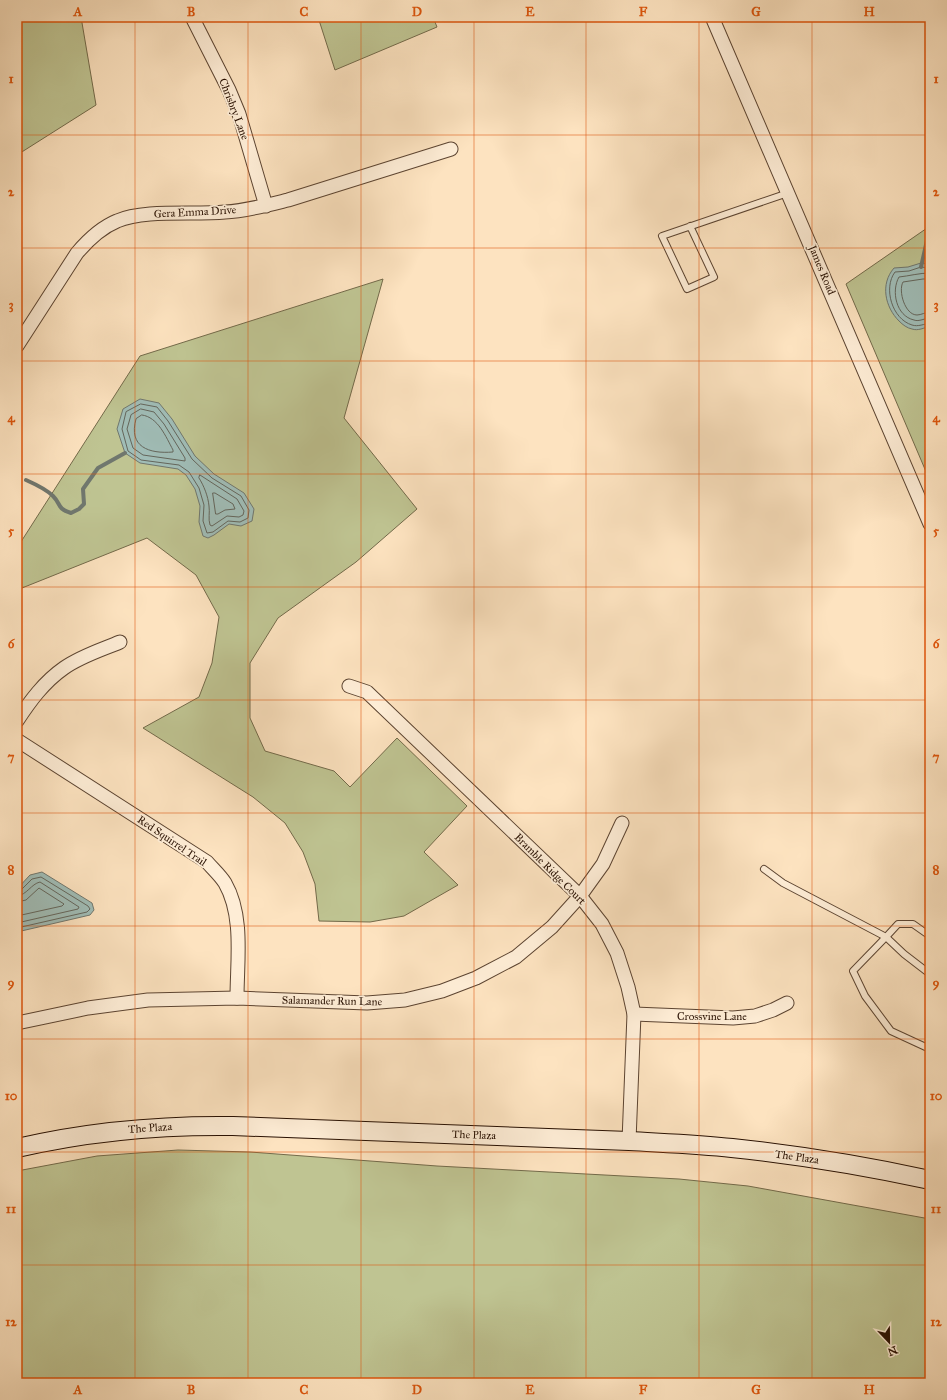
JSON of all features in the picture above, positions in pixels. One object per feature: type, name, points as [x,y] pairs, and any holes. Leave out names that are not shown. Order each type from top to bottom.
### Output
[{"type":"street","name":"Chrisbry Lane","points":[[192,17],[229,90],[239,114],[266,206]]},
{"type":"street","name":"James Road","points":[[712,17],[929,518]]},
{"type":"street","name":"Gera Emma Drive","points":[[17,346],[77,253],[86,242],[118,220],[136,216],[228,212],[266,206],[451,149]]},
{"type":"street","points":[[17,721],[28,704],[45,684],[64,668],[120,642]]},
{"type":"street","name":"Bramble Ridge Court","points":[[349,686],[367,692],[580,896],[602,924],[617,953],[628,986],[634,1014],[629,1141]]},
{"type":"street","name":"Red Squirrel Trail","points":[[17,740],[206,862],[225,882],[238,923],[237,998]]},
{"type":"street","name":"Salamander Run Lane","points":[[17,1023],[38,1017],[88,1008],[148,1000],[237,998],[367,1003],[404,1000],[442,991],[476,978],[516,957],[552,927],[580,896],[603,864],[622,823]]},
{"type":"street","name":"Crossvine Lane","points":[[634,1014],[733,1018],[755,1016],[773,1010],[787,1003]]},
{"type":"street","name":"The Plaza","points":[[17,1148],[69,1137],[112,1131],[196,1126],[629,1141],[732,1148],[838,1163],[930,1180]]},
{"type":"lane","points":[[690,226],[714,277],[687,289],[662,236],[690,226],[788,193]]},
{"type":"lane","points":[[764,869],[783,883],[886,937],[904,954],[930,974]]},
{"type":"lane","points":[[930,936],[913,924],[898,924],[852,971],[865,996],[891,1031],[930,1049]]},
{"type":"green space","points":[[17,17],[81,17],[96,105],[17,155]]},
{"type":"green space","points":[[318,17],[433,17],[437,27],[335,70]]},
{"type":"green space","points":[[930,226],[930,481],[846,284]]},
{"type":"green space","points":[[383,279],[344,418],[417,509],[356,562],[278,618],[250,663],[250,718],[265,751],[334,771],[350,787],[397,738],[467,806],[424,852],[458,885],[404,916],[370,922],[319,921],[315,884],[303,852],[285,823],[253,797],[143,728],[199,697],[212,663],[219,617],[196,575],[147,538],[17,590],[17,548],[140,356]]},
{"type":"green space","points":[[178,1150],[250,1152],[437,1166],[679,1179],[748,1186],[930,1219],[930,1383],[17,1383],[17,1171],[97,1156]]},
{"type":"water","points":[[921,263],[930,264],[930,326],[914,330],[908,328],[899,321],[890,309],[886,295],[886,288],[887,281],[894,268],[908,267]]},
{"type":"water","points":[[140,399],[159,403],[172,419],[195,456],[214,474],[244,493],[254,509],[252,521],[241,526],[229,524],[208,538],[203,536],[199,522],[200,506],[195,489],[186,475],[178,469],[140,463],[125,453],[117,429],[123,409]]},
{"type":"water","points":[[42,872],[92,903],[94,910],[90,915],[17,932],[17,889],[30,875]]},
{"type":"waterway","points":[[921,267],[930,227]]},
{"type":"waterway","points":[[26,480],[47,491],[56,499],[63,510],[71,513],[79,509],[84,504],[83,489],[98,468],[125,453]]}]
